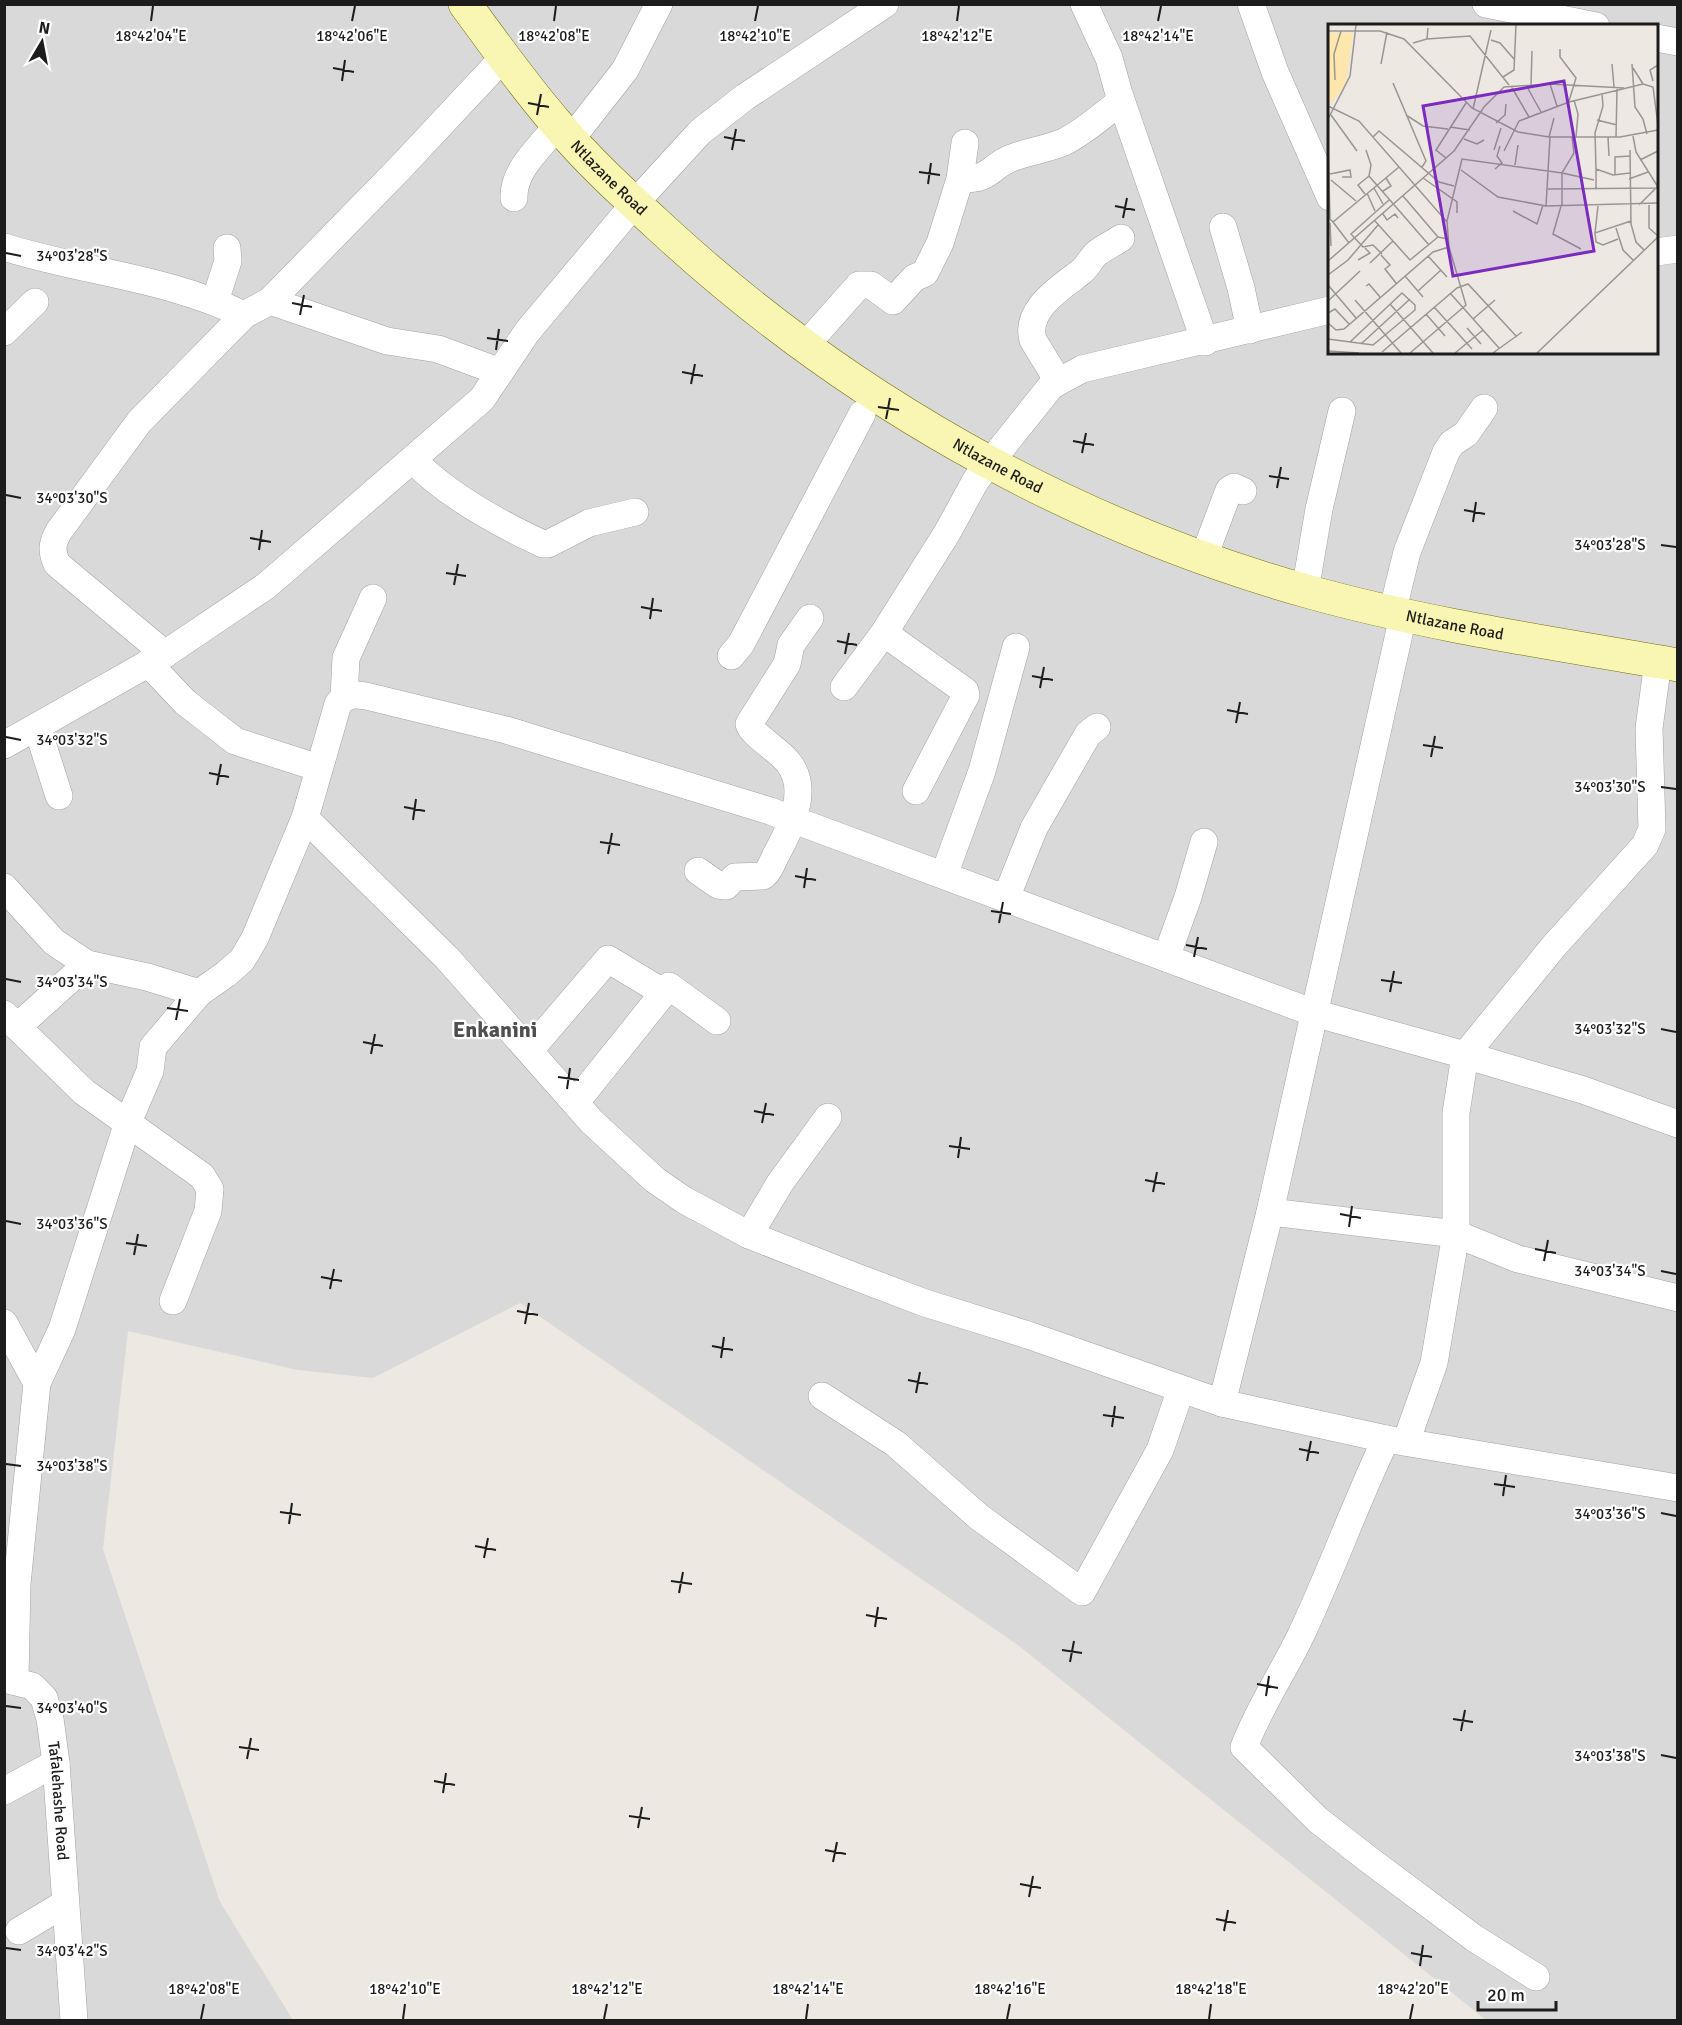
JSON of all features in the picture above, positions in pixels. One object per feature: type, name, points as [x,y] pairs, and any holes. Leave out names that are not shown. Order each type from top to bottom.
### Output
[{"type":"street","name":"Ntlazane Road","points":[[465,4],[564,132],[634,203],[707,271],[804,347],[893,407],[991,462],[1120,526],[1203,559],[1305,591],[1397,614],[1668,663]]},
{"type":"street","points":[[514,198],[515,182],[520,172],[564,132],[625,70],[659,4]]},
{"type":"street","points":[[4,745],[156,659],[266,586],[482,399],[526,332],[634,203],[700,132],[745,97],[885,4]]},
{"type":"street","points":[[1084,4],[1109,58],[1121,101],[1205,342]]},
{"type":"street","points":[[1251,4],[1275,72],[1328,195]]},
{"type":"street","points":[[1486,4],[1517,17],[1578,24]]},
{"type":"street","points":[[1658,38],[1677,42]]},
{"type":"street","points":[[319,768],[235,741],[185,702],[156,659],[57,564],[52,553],[53,542],[139,422],[244,315],[270,301],[504,57]]},
{"type":"street","points":[[960,178],[974,179],[993,172],[1002,163],[1014,157],[1037,152],[1066,141],[1121,101]]},
{"type":"street","points":[[804,347],[859,285],[871,285],[893,301],[914,279],[925,273],[940,243],[960,178],[965,143]]},
{"type":"street","points":[[1223,227],[1241,288],[1250,330]]},
{"type":"street","points":[[1058,381],[1033,340],[1031,333],[1035,318],[1054,291],[1086,267],[1096,254],[1121,238]]},
{"type":"street","points":[[4,248],[215,301],[244,315]]},
{"type":"street","points":[[215,301],[228,261],[227,248]]},
{"type":"street","points":[[1658,252],[1677,249]]},
{"type":"street","points":[[270,301],[387,341],[438,349],[500,372]]},
{"type":"street","points":[[4,332],[35,302]]},
{"type":"street","points":[[844,687],[884,633],[947,534],[976,480],[1051,386],[1082,369],[1205,342],[1328,310]]},
{"type":"street","points":[[1222,1403],[1270,1212],[1314,1013],[1397,614],[1407,552],[1446,452],[1452,443],[1466,434],[1485,408]]},
{"type":"street","points":[[1305,591],[1321,499],[1342,411]]},
{"type":"street","points":[[730,656],[746,636],[862,414]]},
{"type":"street","points":[[412,460],[429,477],[463,499],[543,544],[548,544],[589,523],[635,512]]},
{"type":"street","points":[[1203,559],[1229,490],[1234,487],[1243,491]]},
{"type":"street","points":[[344,697],[346,658],[373,598]]},
{"type":"street","points":[[698,871],[718,885],[726,886],[735,877],[763,876],[795,820],[797,778],[789,763],[774,747],[750,729],[749,724],[786,664],[791,645],[810,618]]},
{"type":"street","points":[[884,633],[965,691],[966,695],[916,791]]},
{"type":"street","points":[[944,875],[982,771],[1016,647]]},
{"type":"street","points":[[1536,1977],[1474,1938],[1318,1820],[1244,1747],[1258,1711],[1300,1636],[1359,1495],[1396,1440],[1434,1363],[1456,1234],[1456,1113],[1465,1056],[1554,946],[1645,845],[1652,829],[1649,728],[1668,663]]},
{"type":"street","points":[[10,1679],[11,1583],[37,1383],[62,1329],[128,1122],[150,1071],[153,1047],[199,993],[242,960],[255,938],[305,818],[338,704],[344,697],[356,694],[366,696],[506,730],[795,820],[1314,1013],[1583,1090],[1677,1124]]},
{"type":"street","points":[[1006,898],[1034,828],[1088,734],[1097,726]]},
{"type":"street","points":[[36,727],[59,796]]},
{"type":"street","points":[[305,818],[447,958],[592,1122],[655,1180],[684,1200],[749,1235],[925,1303],[1028,1335],[1222,1403],[1396,1440],[1677,1488]]},
{"type":"street","points":[[1166,958],[1204,843]]},
{"type":"street","points":[[4,887],[54,942],[87,964],[147,977],[199,993]]},
{"type":"street","points":[[530,1050],[608,959],[664,993]]},
{"type":"street","points":[[87,964],[11,1021],[84,1092],[202,1176],[210,1189],[208,1211],[172,1301]]},
{"type":"street","points":[[576,1102],[669,986],[717,1021]]},
{"type":"street","points":[[749,1235],[780,1183],[828,1117]]},
{"type":"street","points":[[1270,1212],[1456,1234],[1518,1259],[1677,1298]]},
{"type":"street","points":[[4,1323],[37,1383]]},
{"type":"street","points":[[822,1396],[896,1444],[979,1517],[1082,1592],[1160,1450],[1181,1389]]},
{"type":"street","name":"Tafalehashe Road","points":[[10,1679],[32,1686],[45,1698],[56,1763],[64,1904],[74,2020]]},
{"type":"street","points":[[4,1791],[56,1763]]},
{"type":"street","points":[[19,1930],[64,1904]]},
{"type":"shaded area","points":[[5,5],[1677,5],[1677,2020],[1486,2020],[1019,1646],[520,1303],[373,1378],[298,1370],[128,1331],[103,1549],[220,1902],[293,2020],[5,2020]]},
{"type":"district","name":"Enkanini","points":[[495,1029]]}]
